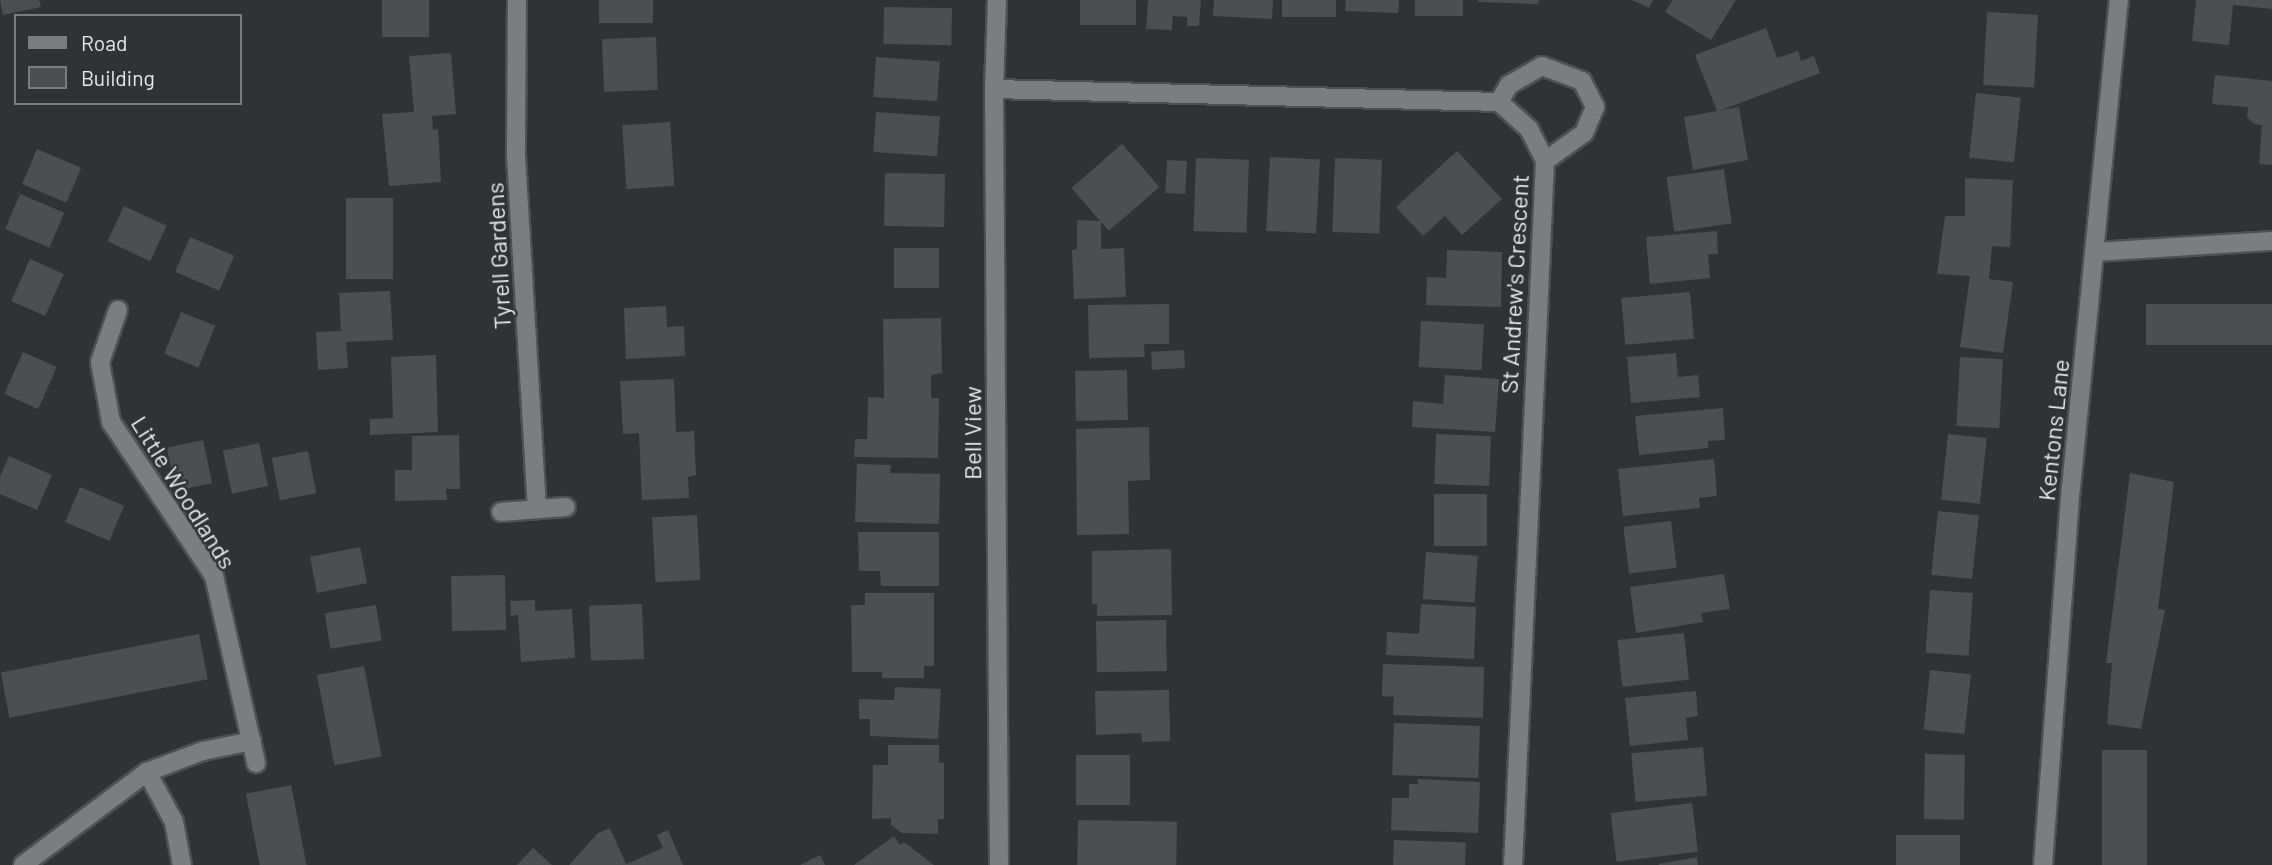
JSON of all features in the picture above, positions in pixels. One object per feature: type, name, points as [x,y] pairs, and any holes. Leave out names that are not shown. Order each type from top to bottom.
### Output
[{"type":"street","name":"Tyrell Gardens","points":[[517,0],[516,156],[537,509]]},
{"type":"street","name":"Bell View","points":[[997,0],[994,89],[999,865]]},
{"type":"street","name":"Kentons Lane","points":[[2043,865],[2071,488],[2119,0]]},
{"type":"street","points":[[994,89],[1499,102],[1509,85],[1542,66],[1582,81],[1595,107],[1584,133],[1545,161]]},
{"type":"street","name":"St Andrew's Crescent","points":[[1499,102],[1529,129],[1545,161],[1513,865]]},
{"type":"street","points":[[2096,252],[2272,242]]},
{"type":"street","name":"Little Woodlands","points":[[118,310],[100,362],[111,422],[214,576],[256,763]]},
{"type":"street","points":[[501,512],[566,507]]},
{"type":"street","points":[[23,865],[146,772],[203,751],[252,741]]},
{"type":"street","points":[[146,772],[174,822],[182,865]]},
{"type":"building","points":[[0,0],[39,0],[41,7],[3,15]]},
{"type":"building","points":[[382,0],[429,0],[429,37],[382,37]]},
{"type":"building","points":[[599,0],[653,0],[653,23],[599,23]]},
{"type":"building","points":[[1080,0],[1136,0],[1136,25],[1080,25]]},
{"type":"building","points":[[1148,0],[1201,0],[1199,26],[1187,26],[1187,17],[1173,16],[1172,30],[1146,29]]},
{"type":"building","points":[[1214,0],[1273,0],[1272,19],[1213,16]]},
{"type":"building","points":[[1282,0],[1336,0],[1336,17],[1282,17]]},
{"type":"building","points":[[1346,0],[1399,0],[1398,13],[1345,11]]},
{"type":"building","points":[[1415,0],[1463,0],[1463,16],[1415,16]]},
{"type":"building","points":[[1478,0],[1539,0],[1538,4]]},
{"type":"building","points":[[1632,0],[1653,0],[1649,8]]},
{"type":"building","points":[[1673,0],[1736,0],[1711,40],[1665,12]]},
{"type":"building","points":[[2196,0],[2272,0],[2272,9],[2233,5],[2229,45],[2192,41]]},
{"type":"building","points":[[884,7],[952,8],[951,45],[883,44]]},
{"type":"building","points":[[1987,12],[2038,15],[2034,88],[1983,85]]},
{"type":"building","points":[[1766,28],[1777,58],[1798,51],[1801,61],[1814,56],[1820,73],[1721,110],[1739,107],[1748,160],[1693,170],[1684,117],[1717,111],[1695,55]]},
{"type":"building","points":[[656,37],[658,90],[604,92],[602,39]]},
{"type":"building","points":[[451,53],[456,114],[432,116],[433,130],[438,129],[441,182],[389,186],[382,114],[414,112],[409,56]]},
{"type":"building","points":[[876,57],[940,61],[937,101],[873,97]]},
{"type":"building","points":[[2215,75],[2272,81],[2272,165],[2259,164],[2262,125],[2254,124],[2247,117],[2248,107],[2212,104]]},
{"type":"building","points":[[1976,93],[2021,98],[2014,162],[1969,158]]},
{"type":"building","points":[[876,112],[940,116],[937,156],[873,152]]},
{"type":"building","points":[[670,122],[674,186],[627,189],[622,125]]},
{"type":"building","points":[[1122,144],[1159,187],[1109,231],[1071,188]]},
{"type":"building","points":[[37,149],[81,168],[66,203],[22,184]]},
{"type":"building","points":[[1457,151],[1502,199],[1462,235],[1445,216],[1423,236],[1396,207]]},
{"type":"building","points":[[1270,157],[1320,160],[1316,234],[1266,231]]},
{"type":"building","points":[[1196,158],[1249,160],[1246,233],[1193,231]]},
{"type":"building","points":[[1335,158],[1382,160],[1379,234],[1332,232]]},
{"type":"building","points":[[1167,160],[1187,161],[1185,194],[1165,193]]},
{"type":"building","points":[[1724,169],[1732,223],[1674,232],[1667,177]]},
{"type":"building","points":[[885,173],[945,174],[944,227],[884,226]]},
{"type":"building","points":[[1965,178],[2013,180],[2010,247],[1992,246],[1989,279],[2013,282],[2003,353],[1960,347],[1970,276],[1937,274],[1945,216],[1965,216]]},
{"type":"building","points":[[20,194],[64,213],[49,248],[5,229]]},
{"type":"building","points":[[346,198],[393,198],[393,279],[346,279]]},
{"type":"building","points":[[124,206],[167,226],[150,261],[108,241]]},
{"type":"building","points":[[1077,220],[1101,221],[1101,249],[1124,248],[1126,297],[1074,299],[1072,250],[1077,249]]},
{"type":"building","points":[[1717,231],[1718,254],[1708,254],[1710,278],[1650,284],[1646,237]]},
{"type":"building","points":[[190,237],[234,256],[219,291],[175,272]]},
{"type":"building","points":[[894,248],[939,248],[939,288],[894,288]]},
{"type":"building","points":[[1447,250],[1502,252],[1501,307],[1426,305],[1427,277],[1446,278]]},
{"type":"building","points":[[30,259],[64,274],[45,316],[11,301]]},
{"type":"building","points":[[390,291],[393,340],[346,342],[348,368],[318,370],[316,332],[341,331],[339,293]]},
{"type":"building","points":[[1690,292],[1694,339],[1625,345],[1621,298]]},
{"type":"building","points":[[1169,304],[1169,344],[1144,344],[1145,357],[1089,358],[1088,305]]},
{"type":"building","points":[[2146,304],[2272,304],[2272,345],[2146,345]]},
{"type":"building","points":[[666,306],[667,327],[684,326],[685,356],[626,359],[624,308]]},
{"type":"building","points":[[181,312],[215,326],[198,368],[164,354]]},
{"type":"building","points":[[941,318],[942,373],[931,375],[931,398],[939,398],[938,458],[854,457],[855,439],[867,439],[868,397],[884,398],[883,319]]},
{"type":"building","points":[[1421,321],[1484,324],[1482,370],[1419,367]]},
{"type":"building","points":[[1184,350],[1185,368],[1152,370],[1151,352]]},
{"type":"building","points":[[23,352],[57,367],[38,409],[4,394]]},
{"type":"building","points":[[1676,353],[1678,377],[1698,375],[1700,397],[1631,403],[1627,357]]},
{"type":"building","points":[[436,355],[438,432],[370,435],[370,419],[393,418],[391,357]]},
{"type":"building","points":[[1960,357],[2003,359],[1999,428],[1956,426]]},
{"type":"building","points":[[1127,370],[1128,420],[1076,421],[1075,371]]},
{"type":"building","points":[[1445,375],[1499,379],[1495,432],[1412,427],[1413,401],[1443,404]]},
{"type":"building","points":[[674,379],[676,432],[694,431],[696,475],[688,477],[689,498],[642,500],[639,433],[623,434],[620,381]]},
{"type":"building","points":[[1723,408],[1725,440],[1708,441],[1708,448],[1639,455],[1635,416]]},
{"type":"building","points":[[1149,427],[1150,480],[1128,481],[1129,534],[1077,535],[1076,429]]},
{"type":"building","points":[[1436,434],[1491,436],[1489,486],[1434,484]]},
{"type":"building","points":[[1948,434],[1987,438],[1980,504],[1941,500]]},
{"type":"building","points":[[459,435],[460,489],[446,489],[447,500],[395,501],[395,470],[412,470],[412,436]]},
{"type":"building","points":[[203,440],[212,483],[176,491],[167,448]]},
{"type":"building","points":[[259,443],[268,486],[232,494],[223,451]]},
{"type":"building","points":[[308,451],[316,493],[280,500],[272,458]]},
{"type":"building","points":[[9,456],[52,475],[37,510],[0,494],[0,476]]},
{"type":"building","points":[[1714,459],[1717,496],[1699,498],[1700,508],[1623,516],[1618,469]]},
{"type":"building","points":[[857,464],[891,465],[890,473],[940,474],[939,524],[855,522]]},
{"type":"building","points":[[2130,473],[2174,482],[2158,609],[2165,610],[2141,729],[2107,724],[2112,663],[2106,663]]},
{"type":"building","points":[[80,487],[124,506],[109,541],[65,522]]},
{"type":"building","points":[[1434,494],[1487,494],[1487,546],[1434,546]]},
{"type":"building","points":[[1938,511],[1979,515],[1972,579],[1931,575]]},
{"type":"building","points":[[697,515],[700,580],[655,582],[652,517]]},
{"type":"building","points":[[1671,521],[1677,568],[1629,573],[1623,527]]},
{"type":"building","points":[[858,532],[939,532],[939,586],[881,586],[880,571],[859,571]]},
{"type":"building","points":[[360,547],[367,583],[317,593],[310,557]]},
{"type":"building","points":[[1171,549],[1172,615],[1097,616],[1097,604],[1092,604],[1092,551]]},
{"type":"building","points":[[1426,552],[1478,556],[1475,603],[1423,599]]},
{"type":"building","points":[[1724,574],[1730,609],[1701,613],[1703,622],[1636,633],[1630,587]]},
{"type":"building","points":[[505,575],[506,630],[452,631],[451,576]]},
{"type":"building","points":[[1930,590],[1973,593],[1969,656],[1926,653]]},
{"type":"building","points":[[865,593],[934,593],[934,666],[924,666],[924,678],[882,678],[882,672],[852,672],[851,605],[865,605]]},
{"type":"building","points":[[535,600],[535,611],[572,609],[575,658],[521,662],[518,615],[511,616],[510,601]]},
{"type":"building","points":[[642,604],[644,659],[591,661],[589,606]]},
{"type":"building","points":[[1421,604],[1476,607],[1474,659],[1386,655],[1387,632],[1419,634]]},
{"type":"building","points":[[376,605],[382,641],[330,649],[325,613]]},
{"type":"building","points":[[1166,620],[1167,671],[1097,672],[1096,621]]},
{"type":"building","points":[[1684,633],[1689,680],[1622,687],[1617,640]]},
{"type":"building","points":[[199,634],[208,679],[9,718],[1,673]]},
{"type":"building","points":[[1383,664],[1484,667],[1483,718],[1393,715],[1394,697],[1382,696]]},
{"type":"building","points":[[364,666],[382,756],[334,765],[317,675]]},
{"type":"building","points":[[1930,670],[1971,674],[1965,734],[1924,730]]},
{"type":"building","points":[[895,687],[941,689],[938,739],[870,736],[870,719],[859,719],[859,699],[894,700]]},
{"type":"building","points":[[1169,690],[1170,741],[1142,742],[1141,733],[1096,735],[1095,691]]},
{"type":"building","points":[[1696,691],[1698,716],[1686,718],[1688,740],[1630,746],[1625,698]]},
{"type":"building","points":[[1394,723],[1480,726],[1478,778],[1392,775]]},
{"type":"building","points":[[888,745],[939,745],[939,763],[944,763],[944,819],[938,819],[938,834],[902,833],[891,825],[891,818],[872,819],[873,765],[888,765]]},
{"type":"building","points":[[1703,747],[1707,796],[1636,802],[1631,753]]},
{"type":"building","points":[[2102,750],[2147,750],[2147,865],[2102,865]]},
{"type":"building","points":[[1925,754],[1965,755],[1964,820],[1924,819]]},
{"type":"building","points":[[1076,755],[1130,755],[1130,805],[1076,805]]},
{"type":"building","points":[[1418,779],[1480,782],[1478,833],[1391,830],[1392,798],[1409,798],[1409,784],[1418,784]]},
{"type":"building","points":[[291,785],[307,865],[260,865],[246,794]]},
{"type":"building","points":[[1692,803],[1698,852],[1617,862],[1611,813]]},
{"type":"building","points":[[1078,820],[1177,822],[1176,865],[1077,865]]},
{"type":"building","points":[[610,828],[626,864],[663,848],[657,835],[668,830],[683,865],[569,865],[598,833]]},
{"type":"building","points":[[1896,835],[1960,835],[1960,865],[1896,865]]},
{"type":"building","points":[[894,836],[900,845],[904,842],[934,865],[854,865]]},
{"type":"building","points":[[1394,840],[1466,843],[1465,865],[1393,865]]},
{"type":"building","points":[[533,848],[552,865],[517,865]]},
{"type":"building","points":[[820,855],[825,865],[800,865]]},
{"type":"building","points":[[1697,857],[1698,865],[1659,865],[1659,864]]}]
